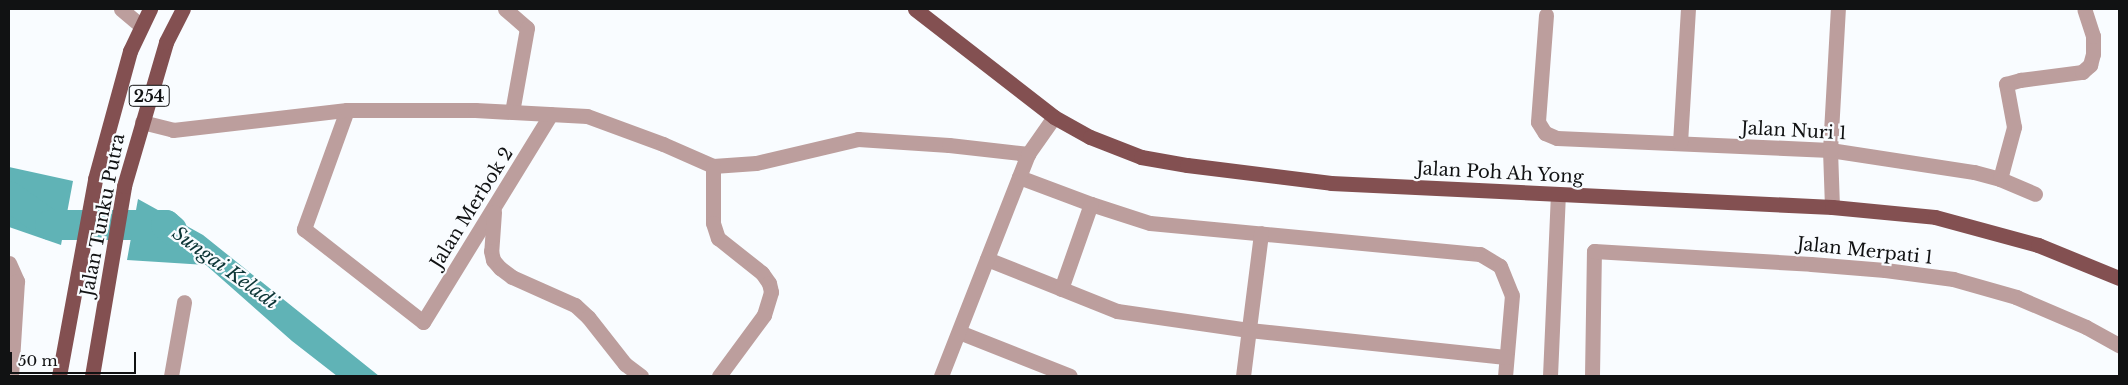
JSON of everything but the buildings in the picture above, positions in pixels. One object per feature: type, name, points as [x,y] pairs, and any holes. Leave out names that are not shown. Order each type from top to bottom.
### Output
[{"type":"main road","name":"Jalan Tunku Putra","points":[[59,376],[95,179],[119,86],[141,26],[150,9]]},
{"type":"main road","name":"Jalan Tunku Putra","points":[[92,376],[124,186],[166,42],[182,9]]},
{"type":"main road","name":"Jalan Poh Ah Yong","points":[[915,9],[1054,116],[1090,137],[1141,157],[1188,166],[1331,183],[1832,208],[1935,218],[2038,245],[2119,278]]},
{"type":"street","points":[[121,9],[141,26]]},
{"type":"street","points":[[505,9],[527,28],[512,112]]},
{"type":"street","points":[[1680,144],[1688,9]]},
{"type":"street","points":[[1832,208],[1830,150],[1838,9]]},
{"type":"street","points":[[2000,179],[2014,126],[2006,84],[2020,80],[2082,72],[2090,64],[2093,54],[2093,36],[2084,9]]},
{"type":"street","name":"Jalan Nuri 1","points":[[1546,15],[1538,122],[1545,133],[1557,138],[1830,150],[1956,168],[2000,179],[2035,194]]},
{"type":"street","points":[[142,122],[173,130],[347,110],[475,110],[587,116],[663,144],[713,166],[756,163],[858,139],[949,145],[1028,154]]},
{"type":"street","name":"Jalan Merbok 2","points":[[347,110],[304,229],[424,322],[494,211],[551,114]]},
{"type":"street","points":[[941,376],[1028,154],[1054,116]]},
{"type":"street","points":[[713,166],[713,223],[718,238],[762,273],[769,283],[771,292],[764,314],[719,376]]},
{"type":"street","points":[[1019,177],[1091,204],[1150,223],[1480,254],[1500,266],[1512,295],[1505,376]]},
{"type":"street","points":[[1550,376],[1558,195]]},
{"type":"street","points":[[1062,289],[1091,204]]},
{"type":"street","points":[[494,211],[491,251],[493,260],[500,268],[512,277],[575,304],[588,317],[625,364],[642,376]]},
{"type":"street","points":[[1243,376],[1261,233]]},
{"type":"street","name":"Jalan Merpati 1","points":[[1592,376],[1594,251],[1811,264],[1885,270],[1954,280],[2016,297],[2086,327],[2119,345]]},
{"type":"street","points":[[987,260],[1117,312],[1249,330],[1506,356]]},
{"type":"street","points":[[9,263],[17,281],[11,376]]},
{"type":"street","points":[[171,376],[184,302]]},
{"type":"street","points":[[959,332],[1070,376]]},
{"type":"water","points":[[9,167],[73,181],[61,245],[9,227]]},
{"type":"water","points":[[138,199],[203,235],[379,376],[337,376],[292,341],[206,265],[127,260]]},
{"type":"waterway","name":"Sungai Keladi","points":[[9,196],[50,225],[166,225],[172,230]]}]
